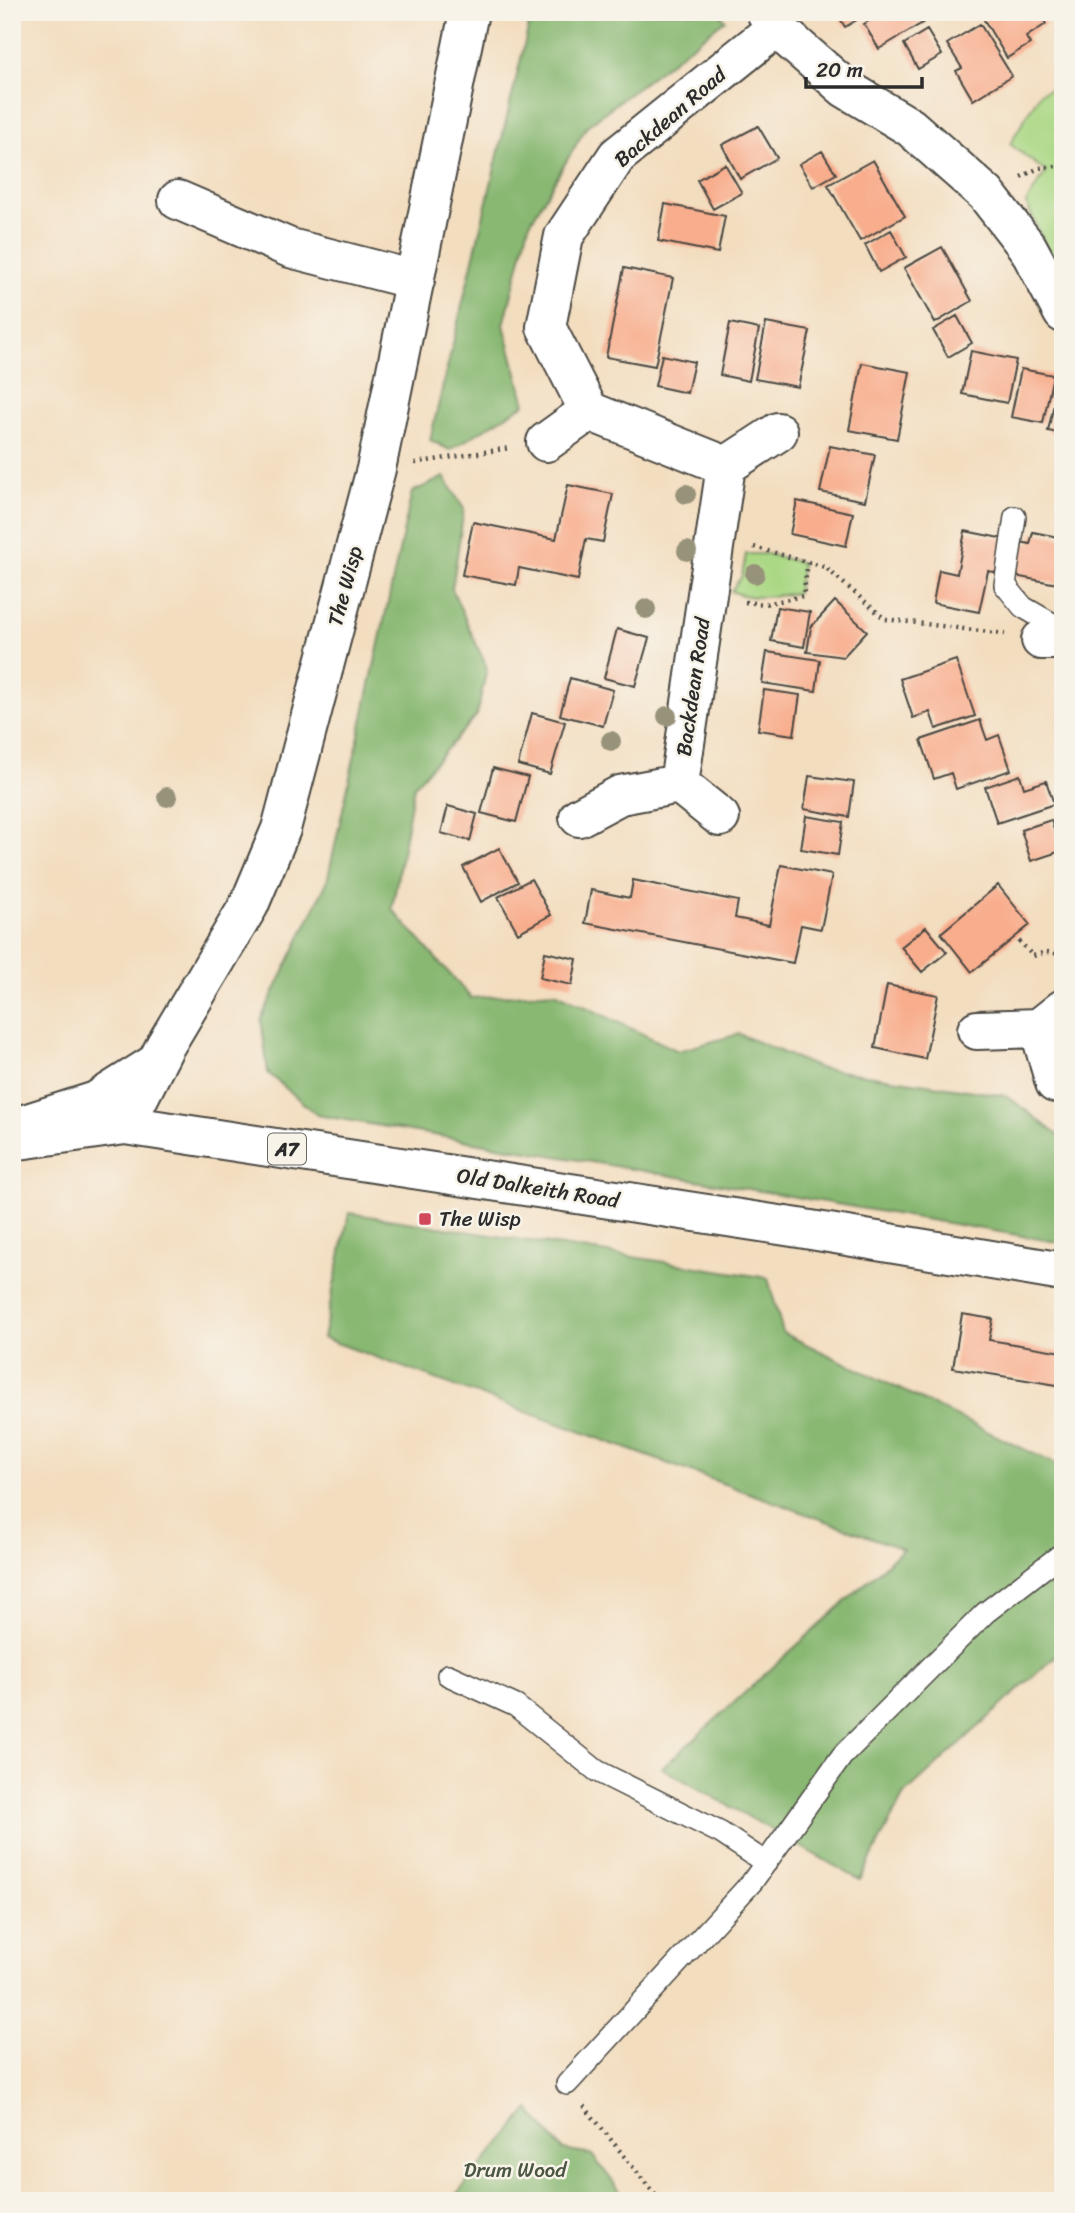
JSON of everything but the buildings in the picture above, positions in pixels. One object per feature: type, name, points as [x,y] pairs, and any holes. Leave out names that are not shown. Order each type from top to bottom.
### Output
[{"type":"street","name":"The Wisp","points":[[125,1125],[157,1063],[249,905],[281,829],[376,470],[469,12]]},
{"type":"street","points":[[771,20],[845,88],[911,127],[986,194],[1028,248],[1063,313]]},
{"type":"street","name":"Backdean Road","points":[[589,411],[546,327],[564,236],[617,156],[771,20]]},
{"type":"street","points":[[178,200],[290,248],[415,280]]},
{"type":"street","points":[[546,442],[589,411],[726,466],[778,432]]},
{"type":"street","name":"Backdean Road","points":[[679,784],[726,466]]},
{"type":"street","name":"Backdean Road","points":[[579,817],[620,795],[679,784]]},
{"type":"street","name":"Backdean Road","points":[[679,784],[719,817]]},
{"type":"street","points":[[977,1030],[1051,1018],[1055,1083]]},
{"type":"street","points":[[12,1128],[96,1101],[157,1063]]},
{"type":"street","name":"Old Dalkeith Road","points":[[12,1141],[125,1125],[771,1224],[1063,1272]]},
{"type":"lane","points":[[1015,517],[1004,585],[1023,607],[1056,637]]},
{"type":"lane","points":[[567,2084],[752,1882],[842,1756],[985,1613],[1063,1553]]},
{"type":"lane","points":[[448,1675],[516,1706],[597,1771],[721,1833],[766,1863]]},
{"type":"path","points":[[376,470],[546,442]]},
{"type":"path","points":[[715,544],[744,545],[825,567],[885,619],[1056,637]]},
{"type":"path","points":[[706,597],[765,604],[803,596],[808,562]]},
{"type":"path","points":[[1019,941],[1033,956],[1046,952],[1063,954]]},
{"type":"path","points":[[567,2084],[660,2201]]},
{"type":"green space","points":[[532,12],[718,12],[725,20],[587,126],[529,225],[504,325],[525,404],[450,450],[430,440]]},
{"type":"green space","points":[[1063,84],[1063,284],[1026,203],[1046,172],[1010,144],[1040,93]]},
{"type":"green space","points":[[444,477],[464,509],[452,589],[487,668],[477,715],[414,786],[392,909],[471,998],[555,992],[678,1051],[739,1034],[819,1068],[1007,1096],[1063,1139],[1063,1243],[317,1115],[268,1073],[261,1019],[327,882],[412,492]]},
{"type":"green space","points":[[746,554],[768,554],[802,563],[797,593],[755,597],[731,591],[742,576]]},
{"type":"green space","points":[[349,1213],[768,1278],[783,1333],[1057,1465],[1063,1462],[1063,1649],[903,1796],[860,1880],[662,1768],[903,1549],[323,1338]]},
{"type":"green space","name":"Drum Wood","points":[[529,2109],[563,2150],[592,2155],[628,2201],[451,2201]]},
{"type":"place","name":"The Wisp","points":[[425,1219]]}]
